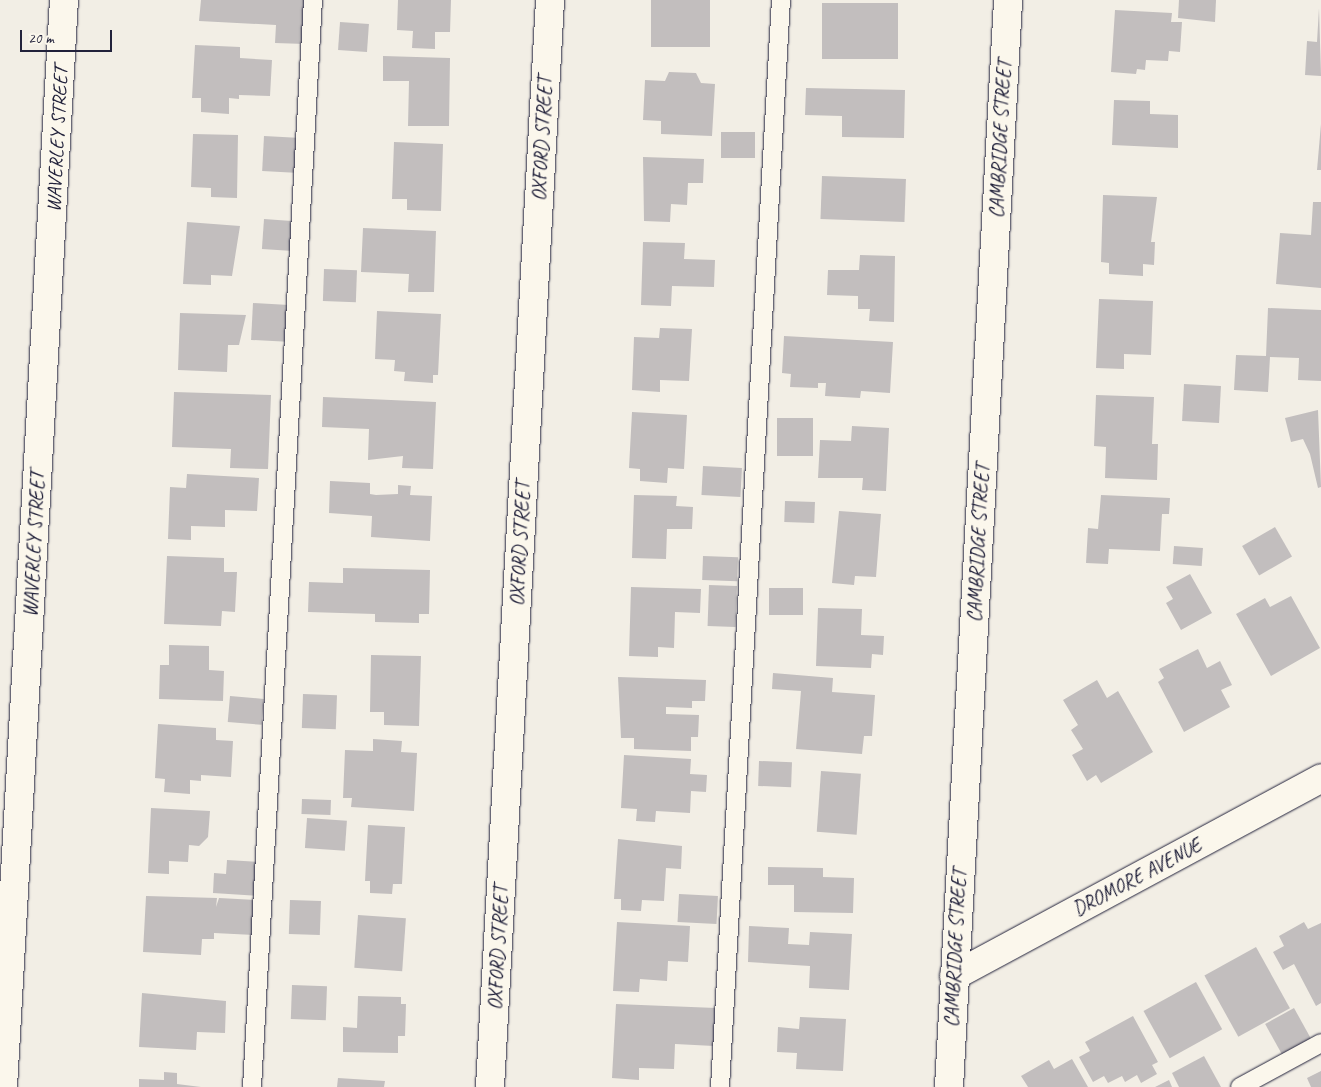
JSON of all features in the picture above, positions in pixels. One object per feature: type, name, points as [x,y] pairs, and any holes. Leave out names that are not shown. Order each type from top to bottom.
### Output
[{"type":"street","name":"WAVERLEY STREET","points":[[3,1087],[64,0]]},
{"type":"street","name":"OXFORD STREET","points":[[490,1087],[550,0]]},
{"type":"street","name":"CAMBRIDGE STREET","points":[[949,1087],[1008,0]]},
{"type":"street","name":"DROMORE AVENUE","points":[[954,976],[1321,778]]},
{"type":"lane","points":[[252,1087],[314,0]]},
{"type":"lane","points":[[720,1087],[781,0]]},
{"type":"lane","points":[[1240,1087],[1321,1043]]},
{"type":"building","points":[[201,0],[308,0],[305,44],[275,43],[276,25],[199,21]]},
{"type":"building","points":[[398,0],[451,0],[450,32],[435,32],[435,49],[412,48],[413,31],[397,30]]},
{"type":"building","points":[[651,0],[710,0],[710,47],[651,47]]},
{"type":"building","points":[[1179,0],[1216,0],[1215,22],[1178,18]]},
{"type":"building","points":[[822,3],[898,3],[898,59],[822,59]]},
{"type":"building","points":[[1319,8],[1321,76],[1305,75],[1307,41],[1317,42]]},
{"type":"building","points":[[1115,10],[1172,13],[1171,22],[1182,22],[1180,52],[1169,51],[1168,61],[1146,60],[1145,70],[1137,69],[1136,74],[1111,72]]},
{"type":"building","points":[[340,22],[369,24],[367,52],[338,50]]},
{"type":"building","points":[[195,45],[240,47],[240,58],[272,60],[270,96],[239,95],[239,99],[229,98],[229,114],[201,112],[201,98],[192,98]]},
{"type":"building","points":[[383,56],[450,58],[449,126],[408,126],[409,81],[383,81]]},
{"type":"building","points":[[669,72],[696,73],[701,83],[715,84],[712,136],[661,134],[661,121],[643,120],[645,80],[665,81]]},
{"type":"building","points":[[806,88],[905,90],[904,138],[842,137],[842,116],[805,115]]},
{"type":"building","points":[[1114,100],[1150,101],[1150,114],[1178,115],[1178,148],[1112,145]]},
{"type":"building","points":[[1321,124],[1321,170],[1317,170]]},
{"type":"building","points":[[721,132],[755,132],[755,158],[721,158]]},
{"type":"building","points":[[193,134],[238,135],[237,198],[211,197],[211,188],[191,187]]},
{"type":"building","points":[[264,136],[301,138],[299,173],[262,171]]},
{"type":"building","points":[[394,142],[443,144],[441,211],[407,210],[407,199],[392,199]]},
{"type":"building","points":[[643,157],[704,159],[703,183],[688,183],[687,205],[671,204],[670,222],[644,221]]},
{"type":"building","points":[[822,176],[906,179],[904,222],[820,219]]},
{"type":"building","points":[[1103,195],[1157,197],[1151,242],[1155,242],[1154,265],[1143,264],[1143,276],[1109,274],[1109,263],[1101,262]]},
{"type":"building","points":[[1313,202],[1321,202],[1321,288],[1276,284],[1280,233],[1311,235]]},
{"type":"building","points":[[264,219],[295,221],[293,251],[262,249]]},
{"type":"building","points":[[187,222],[240,226],[232,276],[211,275],[211,285],[183,284]]},
{"type":"building","points":[[363,228],[436,231],[434,292],[408,292],[409,274],[361,272]]},
{"type":"building","points":[[643,242],[685,243],[684,259],[715,260],[714,287],[672,286],[671,306],[641,305]]},
{"type":"building","points":[[860,255],[895,256],[894,322],[869,321],[870,309],[858,309],[858,296],[827,295],[828,270],[859,270]]},
{"type":"building","points":[[324,269],[357,270],[356,302],[323,301]]},
{"type":"building","points":[[1099,299],[1153,301],[1151,355],[1124,354],[1124,369],[1096,368]]},
{"type":"building","points":[[253,303],[289,305],[287,342],[251,340]]},
{"type":"building","points":[[1268,308],[1321,310],[1321,381],[1298,380],[1299,358],[1270,357],[1268,392],[1234,390],[1236,355],[1266,356]]},
{"type":"building","points":[[377,311],[441,314],[438,375],[433,375],[433,383],[404,381],[405,372],[394,371],[395,360],[375,359]]},
{"type":"building","points":[[180,313],[246,315],[239,345],[228,345],[227,372],[178,370]]},
{"type":"building","points":[[660,328],[692,329],[689,381],[660,380],[660,392],[632,390],[634,337],[659,338]]},
{"type":"building","points":[[784,336],[893,342],[890,393],[861,391],[860,398],[825,396],[826,383],[818,383],[818,388],[790,387],[791,374],[782,373]]},
{"type":"building","points":[[1184,384],[1221,386],[1219,423],[1182,421]]},
{"type":"building","points":[[174,392],[271,395],[268,469],[230,468],[231,449],[172,447]]},
{"type":"building","points":[[1096,395],[1154,397],[1152,444],[1158,444],[1157,480],[1105,478],[1106,447],[1094,446]]},
{"type":"building","points":[[323,397],[436,402],[433,469],[402,468],[403,456],[368,460],[369,429],[322,427]]},
{"type":"building","points":[[1318,410],[1321,487],[1318,488],[1310,454],[1303,439],[1291,442],[1285,418]]},
{"type":"building","points":[[632,412],[687,415],[684,469],[668,468],[667,483],[640,481],[640,469],[629,468]]},
{"type":"building","points":[[777,418],[813,418],[813,456],[777,456]]},
{"type":"building","points":[[852,426],[889,428],[886,491],[862,490],[863,478],[818,478],[820,440],[851,441]]},
{"type":"building","points":[[703,466],[742,468],[740,497],[701,495]]},
{"type":"building","points":[[187,474],[259,478],[257,511],[225,510],[225,527],[191,526],[191,540],[168,539],[170,487],[186,488]]},
{"type":"building","points":[[330,481],[370,483],[370,494],[376,495],[398,494],[398,485],[411,486],[410,495],[432,496],[430,541],[371,537],[372,516],[329,513]]},
{"type":"building","points":[[634,495],[677,496],[676,506],[693,507],[692,529],[667,529],[666,559],[632,558]]},
{"type":"building","points":[[1101,495],[1170,498],[1169,514],[1162,514],[1160,551],[1109,549],[1108,564],[1086,563],[1088,528],[1098,529]]},
{"type":"building","points":[[785,501],[815,502],[814,523],[784,522]]},
{"type":"building","points":[[839,511],[881,514],[876,577],[855,576],[854,585],[832,583]]},
{"type":"building","points":[[1275,527],[1292,556],[1259,575],[1242,546]]},
{"type":"building","points":[[1174,546],[1203,548],[1202,566],[1173,564]]},
{"type":"building","points":[[167,556],[224,558],[224,572],[237,572],[235,612],[222,611],[221,626],[164,624]]},
{"type":"building","points":[[703,556],[738,557],[737,581],[702,580]]},
{"type":"building","points":[[343,568],[430,570],[429,614],[419,614],[419,623],[375,622],[375,614],[308,612],[309,582],[343,583]]},
{"type":"building","points":[[1190,574],[1212,613],[1181,630],[1166,603],[1173,599],[1166,587]]},
{"type":"building","points":[[709,585],[737,586],[736,627],[708,626]]},
{"type":"building","points":[[631,587],[701,589],[700,613],[675,612],[674,648],[658,647],[658,657],[629,656]]},
{"type":"building","points":[[769,588],[803,588],[803,615],[769,615]]},
{"type":"building","points":[[1291,596],[1320,648],[1271,676],[1236,614],[1265,598],[1270,607]]},
{"type":"building","points":[[818,608],[862,609],[861,635],[884,636],[883,655],[872,654],[871,668],[816,666]]},
{"type":"building","points":[[169,645],[209,646],[209,670],[224,671],[223,701],[159,699],[160,665],[169,665]]},
{"type":"building","points":[[1198,649],[1207,668],[1220,661],[1232,685],[1221,690],[1230,707],[1184,732],[1158,682],[1164,678],[1159,669]]},
{"type":"building","points":[[371,655],[421,656],[419,726],[384,725],[384,712],[370,712]]},
{"type":"building","points":[[773,673],[833,678],[832,692],[875,695],[872,736],[864,736],[862,754],[796,749],[801,691],[772,689]]},
{"type":"building","points":[[618,677],[706,680],[705,701],[692,701],[692,708],[666,707],[666,714],[699,715],[698,737],[691,737],[691,751],[634,749],[634,738],[621,738]]},
{"type":"building","points":[[1097,680],[1107,698],[1118,691],[1153,752],[1101,783],[1096,775],[1087,781],[1072,755],[1083,749],[1071,730],[1078,725],[1063,700]]},
{"type":"building","points":[[303,694],[337,695],[336,729],[302,728]]},
{"type":"building","points":[[230,696],[264,699],[262,725],[228,722]]},
{"type":"building","points":[[158,724],[216,728],[216,740],[233,741],[231,777],[201,775],[201,781],[190,780],[190,794],[164,792],[165,779],[155,778]]},
{"type":"building","points":[[373,739],[402,741],[401,752],[417,753],[414,811],[351,807],[352,798],[343,798],[345,750],[373,751]]},
{"type":"building","points":[[624,755],[691,759],[690,774],[707,775],[706,792],[691,791],[690,813],[656,811],[655,822],[636,821],[637,809],[621,808]]},
{"type":"building","points":[[759,761],[792,762],[791,787],[758,786]]},
{"type":"building","points":[[821,771],[861,774],[857,835],[817,832]]},
{"type":"building","points":[[302,799],[331,800],[330,815],[301,814]]},
{"type":"building","points":[[151,808],[210,811],[208,837],[199,846],[189,845],[188,862],[169,861],[169,874],[148,873]]},
{"type":"building","points":[[307,818],[347,821],[345,851],[305,848]]},
{"type":"building","points":[[368,825],[405,827],[402,884],[393,884],[392,894],[370,893],[370,881],[365,881]]},
{"type":"building","points":[[618,839],[682,846],[681,869],[666,868],[664,901],[642,900],[641,911],[621,910],[621,899],[614,899]]},
{"type":"building","points":[[227,860],[261,862],[259,896],[213,893],[214,873],[226,874]]},
{"type":"building","points":[[768,867],[823,868],[823,877],[854,878],[853,913],[794,912],[794,885],[768,885]]},
{"type":"building","points":[[679,894],[718,896],[716,924],[678,922]]},
{"type":"building","points":[[146,896],[217,898],[216,907],[219,898],[256,900],[254,935],[214,933],[214,939],[202,939],[201,955],[143,952]]},
{"type":"building","points":[[290,900],[321,901],[320,935],[289,934]]},
{"type":"building","points":[[358,915],[406,918],[402,971],[354,968]]},
{"type":"building","points":[[617,922],[690,926],[688,962],[668,961],[667,981],[640,979],[639,992],[613,991]]},
{"type":"building","points":[[1304,922],[1308,929],[1321,923],[1321,1003],[1316,1006],[1294,964],[1283,970],[1273,952],[1284,946],[1279,936]]},
{"type":"building","points":[[749,926],[789,928],[788,944],[809,945],[810,932],[852,934],[849,990],[809,988],[810,966],[748,962]]},
{"type":"building","points":[[1256,947],[1290,1008],[1238,1037],[1204,976]]},
{"type":"building","points":[[1196,982],[1222,1029],[1170,1058],[1144,1011]]},
{"type":"building","points":[[292,985],[327,986],[326,1020],[291,1019]]},
{"type":"building","points":[[142,993],[226,1001],[225,1033],[197,1032],[196,1050],[139,1047]]},
{"type":"building","points":[[358,996],[401,997],[401,1004],[406,1004],[405,1036],[398,1036],[398,1053],[343,1052],[343,1027],[357,1028]]},
{"type":"building","points":[[616,1004],[716,1008],[714,1046],[675,1044],[674,1069],[639,1068],[639,1080],[612,1078]]},
{"type":"building","points":[[1294,1008],[1312,1041],[1284,1057],[1265,1024]]},
{"type":"building","points":[[1133,1016],[1158,1062],[1152,1065],[1157,1074],[1141,1083],[1137,1075],[1125,1082],[1122,1076],[1108,1083],[1104,1076],[1093,1082],[1079,1057],[1090,1051],[1085,1042]]},
{"type":"building","points":[[800,1017],[846,1019],[843,1071],[796,1069],[797,1053],[777,1052],[778,1027],[799,1029]]},
{"type":"building","points":[[1204,1056],[1221,1087],[1179,1087],[1172,1073]]},
{"type":"building","points":[[1072,1059],[1088,1087],[1028,1087],[1021,1076],[1049,1060],[1054,1069]]},
{"type":"building","points":[[1321,1071],[1321,1087],[1311,1087],[1307,1078]]},
{"type":"building","points":[[164,1072],[177,1073],[177,1084],[201,1087],[139,1087],[139,1079],[164,1080]]},
{"type":"building","points":[[338,1078],[385,1081],[384,1087],[337,1087]]},
{"type":"building","points":[[1169,1080],[1172,1087],[1155,1087]]}]
